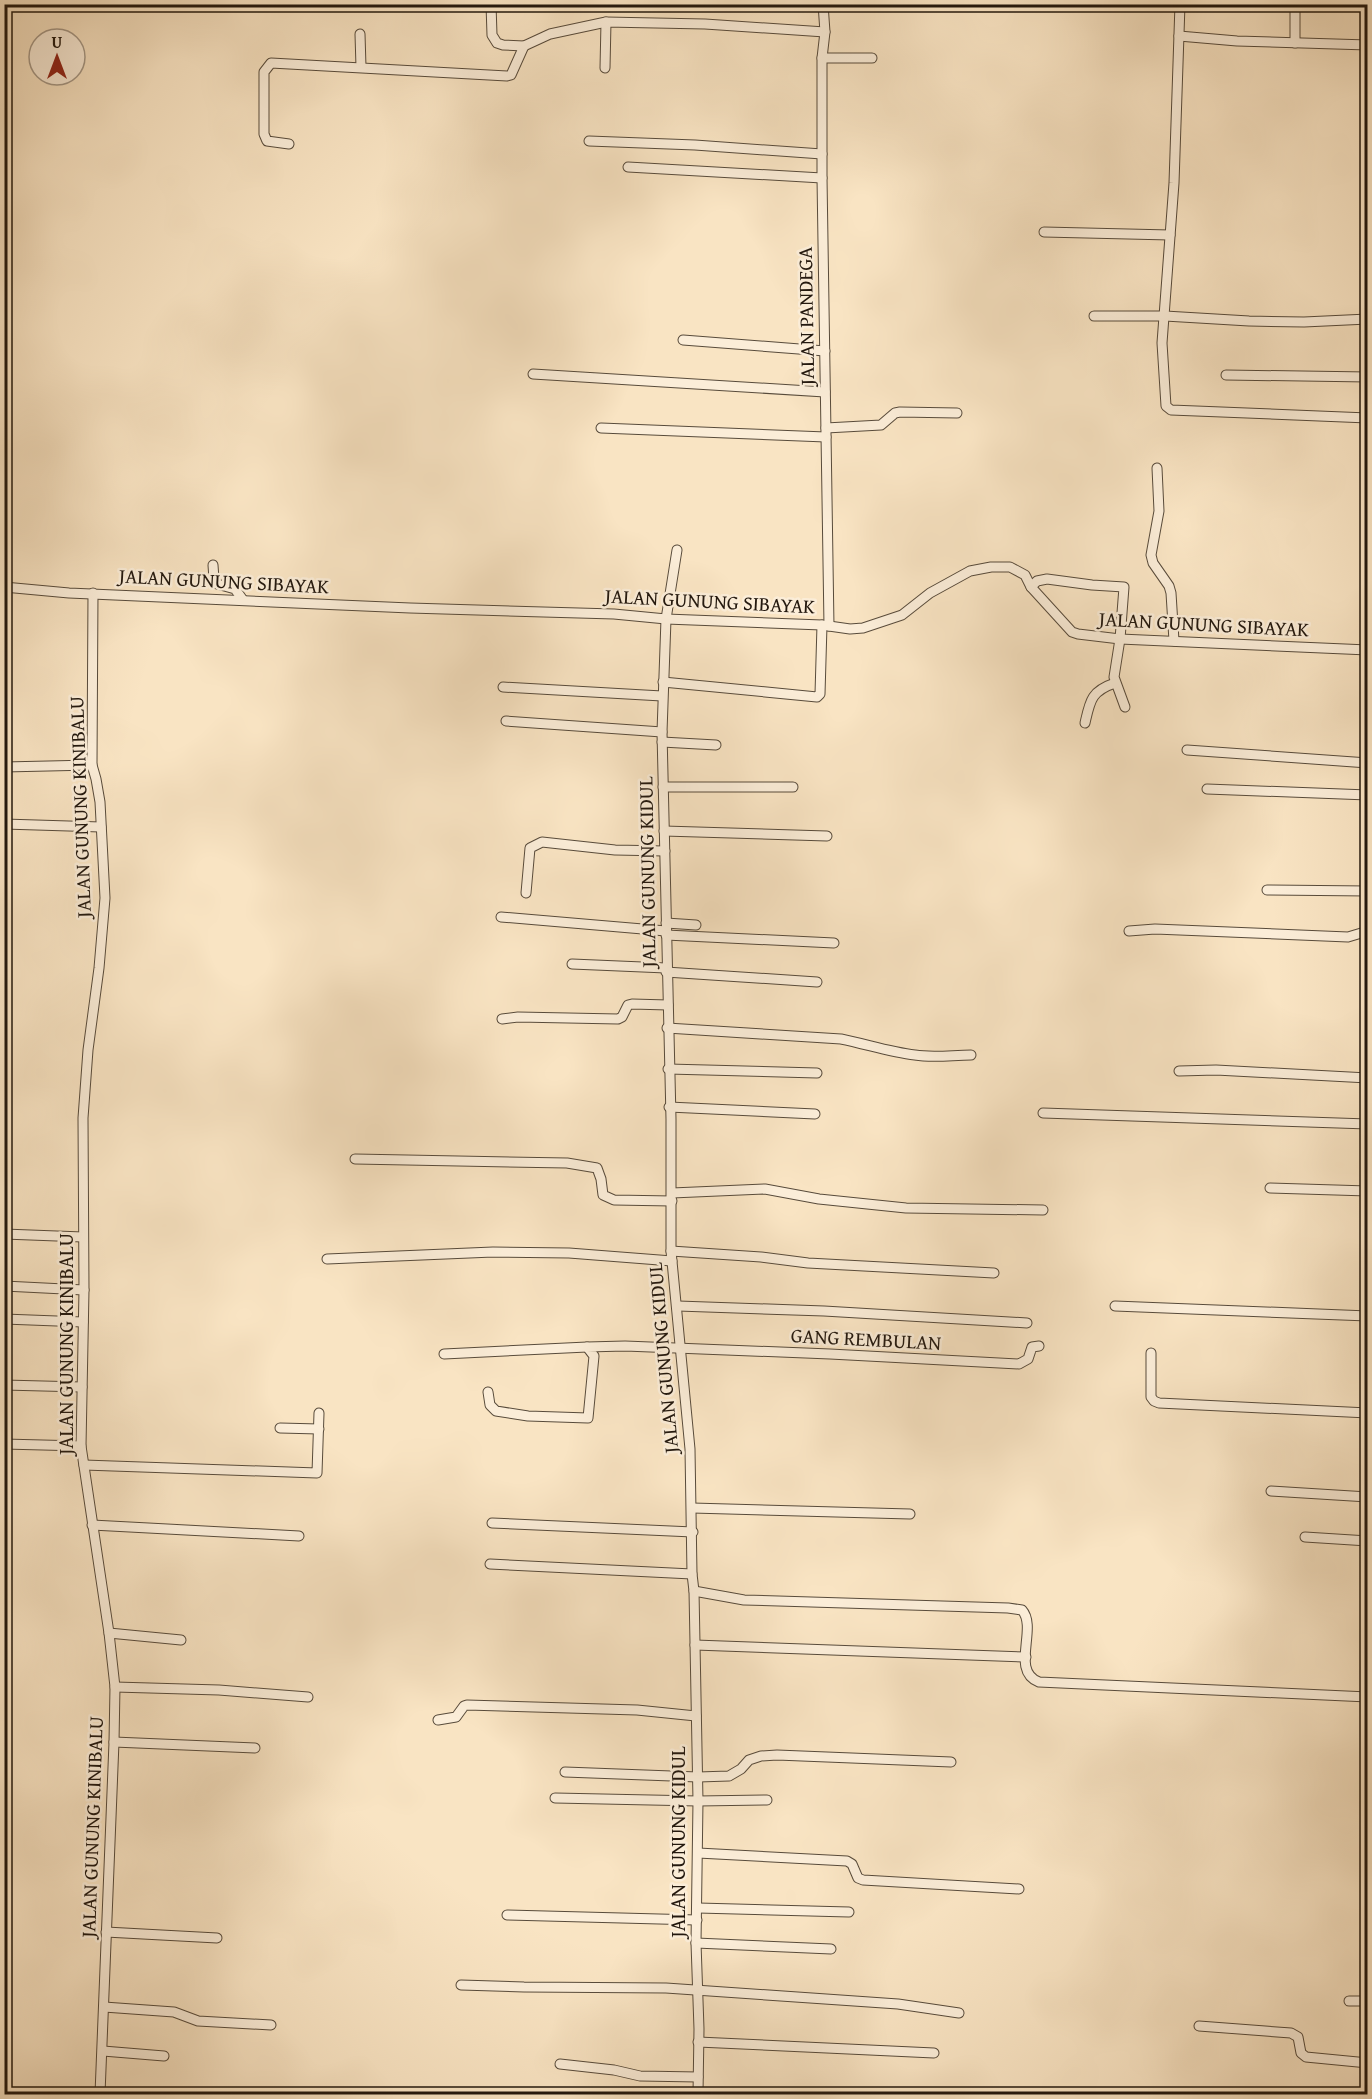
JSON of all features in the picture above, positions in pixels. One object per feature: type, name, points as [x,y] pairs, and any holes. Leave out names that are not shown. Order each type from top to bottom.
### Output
[{"type":"street","points":[[491,4],[492,36],[497,43],[503,45],[524,46],[550,34],[606,22],[705,24],[825,32]]},
{"type":"street","name":"JALAN PANDEGA","points":[[663,682],[817,697],[820,694],[825,626],[826,433],[822,178],[822,58],[825,32],[823,4]]},
{"type":"street","points":[[1180,4],[1174,173],[1162,357],[1164,400],[1168,409],[1368,418]]},
{"type":"street","points":[[1295,4],[1295,43]]},
{"type":"street","points":[[605,68],[606,22]]},
{"type":"street","points":[[360,34],[361,67]]},
{"type":"street","points":[[1179,36],[1368,45]]},
{"type":"street","points":[[289,144],[267,141],[264,134],[264,72],[268,65],[274,62],[507,76],[515,70],[524,46]]},
{"type":"street","points":[[822,58],[872,58]]},
{"type":"street","points":[[589,141],[695,145],[822,154]]},
{"type":"street","points":[[628,167],[822,178]]},
{"type":"street","points":[[1044,232],[1170,235]]},
{"type":"street","points":[[1094,316],[1165,316],[1304,322],[1368,319]]},
{"type":"street","points":[[683,340],[825,351]]},
{"type":"street","points":[[532,374],[825,392]]},
{"type":"street","points":[[1226,375],[1368,377]]},
{"type":"street","points":[[601,428],[826,433],[881,425],[895,413],[900,412],[957,413]]},
{"type":"street","points":[[1157,468],[1159,510],[1151,555],[1153,564],[1169,586],[1171,593],[1174,641]]},
{"type":"street","name":"JALAN GUNUNG KIDUL","points":[[677,550],[666,619],[662,737],[672,1256],[690,1449],[692,1574],[696,1645],[698,2094]]},
{"type":"street","points":[[213,565],[214,579],[217,584],[235,589],[243,600]]},
{"type":"street","name":"JALAN GUNUNG SIBAYAK","points":[[4,587],[410,608],[615,614],[850,629],[863,628],[902,615],[930,593],[970,571],[991,567],[1010,567],[1025,575],[1031,587],[1072,632],[1089,636],[1368,650]]},
{"type":"street","points":[[1031,587],[1037,580],[1047,579],[1122,586],[1125,591],[1115,683],[1121,692],[1125,707]]},
{"type":"street","name":"JALAN GUNUNG KINIBALU","points":[[93,593],[92,765],[98,790],[105,898],[83,1118],[84,1290],[81,1446],[115,1687],[100,2094]]},
{"type":"street","points":[[1085,723],[1091,699],[1095,694],[1115,683]]},
{"type":"street","points":[[503,687],[662,696]]},
{"type":"street","points":[[506,721],[662,737],[716,745]]},
{"type":"street","points":[[1187,750],[1368,763]]},
{"type":"street","points":[[4,767],[92,765]]},
{"type":"street","points":[[663,787],[793,787]]},
{"type":"street","points":[[1207,789],[1368,795]]},
{"type":"street","points":[[4,824],[101,827]]},
{"type":"street","points":[[664,831],[827,836]]},
{"type":"street","points":[[526,893],[529,851],[534,844],[542,842],[615,850],[665,851]]},
{"type":"street","points":[[1267,890],[1368,891]]},
{"type":"street","points":[[501,917],[834,943]]},
{"type":"street","points":[[666,930],[696,925]]},
{"type":"street","points":[[1129,931],[1155,929],[1342,937],[1368,931]]},
{"type":"street","points":[[572,964],[817,982]]},
{"type":"street","points":[[502,1019],[531,1017],[618,1019],[624,1014],[628,1005],[668,1005]]},
{"type":"street","points":[[667,1028],[837,1038],[918,1056],[971,1054]]},
{"type":"street","points":[[668,1069],[817,1072]]},
{"type":"street","points":[[1179,1071],[1216,1070],[1368,1078]]},
{"type":"street","points":[[669,1107],[815,1114]]},
{"type":"street","points":[[1043,1113],[1368,1124]]},
{"type":"street","points":[[355,1159],[567,1163],[589,1166],[597,1168],[603,1195],[615,1200],[765,1189],[819,1199],[906,1208],[1043,1210]]},
{"type":"street","points":[[1270,1188],[1368,1191]]},
{"type":"street","points":[[4,1234],[83,1237]]},
{"type":"street","points":[[327,1259],[493,1252],[760,1257],[808,1263],[994,1273]]},
{"type":"street","points":[[4,1286],[84,1290]]},
{"type":"street","points":[[678,1306],[824,1311],[1027,1323]]},
{"type":"street","points":[[1115,1306],[1368,1316]]},
{"type":"street","points":[[4,1319],[83,1322]]},
{"type":"street","name":"GANG REMBULAN","points":[[444,1354],[625,1346],[1019,1364],[1028,1359],[1031,1348],[1039,1346]]},
{"type":"street","points":[[488,1392],[490,1405],[496,1411],[528,1416],[588,1418],[594,1356],[587,1347]]},
{"type":"street","points":[[1151,1353],[1151,1397],[1156,1402],[1368,1413]]},
{"type":"street","points":[[4,1384],[81,1387]]},
{"type":"street","points":[[84,1465],[317,1473],[319,1413]]},
{"type":"street","points":[[280,1428],[319,1429]]},
{"type":"street","points":[[4,1444],[81,1446]]},
{"type":"street","points":[[1271,1491],[1368,1497]]},
{"type":"street","points":[[692,1508],[910,1514]]},
{"type":"street","points":[[492,1523],[693,1532]]},
{"type":"street","points":[[92,1525],[299,1536]]},
{"type":"street","points":[[1305,1537],[1368,1541]]},
{"type":"street","points":[[490,1564],[692,1574]]},
{"type":"street","points":[[694,1591],[744,1600],[1016,1608],[1024,1612],[1026,1618],[1027,1671],[1034,1680],[1045,1683],[1368,1697]]},
{"type":"street","points":[[109,1633],[181,1640]]},
{"type":"street","points":[[696,1645],[1026,1657]]},
{"type":"street","points":[[115,1687],[219,1690],[308,1697]]},
{"type":"street","points":[[438,1720],[456,1718],[467,1705],[638,1710],[696,1716]]},
{"type":"street","points":[[114,1742],[255,1748]]},
{"type":"street","points":[[565,1772],[729,1776],[741,1769],[749,1760],[761,1756],[777,1755],[951,1762]]},
{"type":"street","points":[[555,1798],[767,1800]]},
{"type":"street","points":[[698,1852],[847,1861],[852,1864],[858,1878],[863,1880],[1020,1889]]},
{"type":"street","points":[[698,1908],[849,1912]]},
{"type":"street","points":[[507,1915],[697,1920]]},
{"type":"street","points":[[106,1932],[217,1938]]},
{"type":"street","points":[[696,1943],[831,1949]]},
{"type":"street","points":[[461,1985],[654,1987],[898,2004],[959,2013]]},
{"type":"street","points":[[1349,2001],[1368,2001]]},
{"type":"street","points":[[104,2007],[174,2012],[198,2021],[272,2025]]},
{"type":"street","points":[[1199,2026],[1291,2033],[1298,2037],[1301,2053],[1306,2057],[1368,2063]]},
{"type":"street","points":[[698,2042],[934,2053]]},
{"type":"street","points":[[103,2051],[164,2056]]},
{"type":"street","points":[[560,2064],[614,2070],[640,2076],[698,2077]]}]
